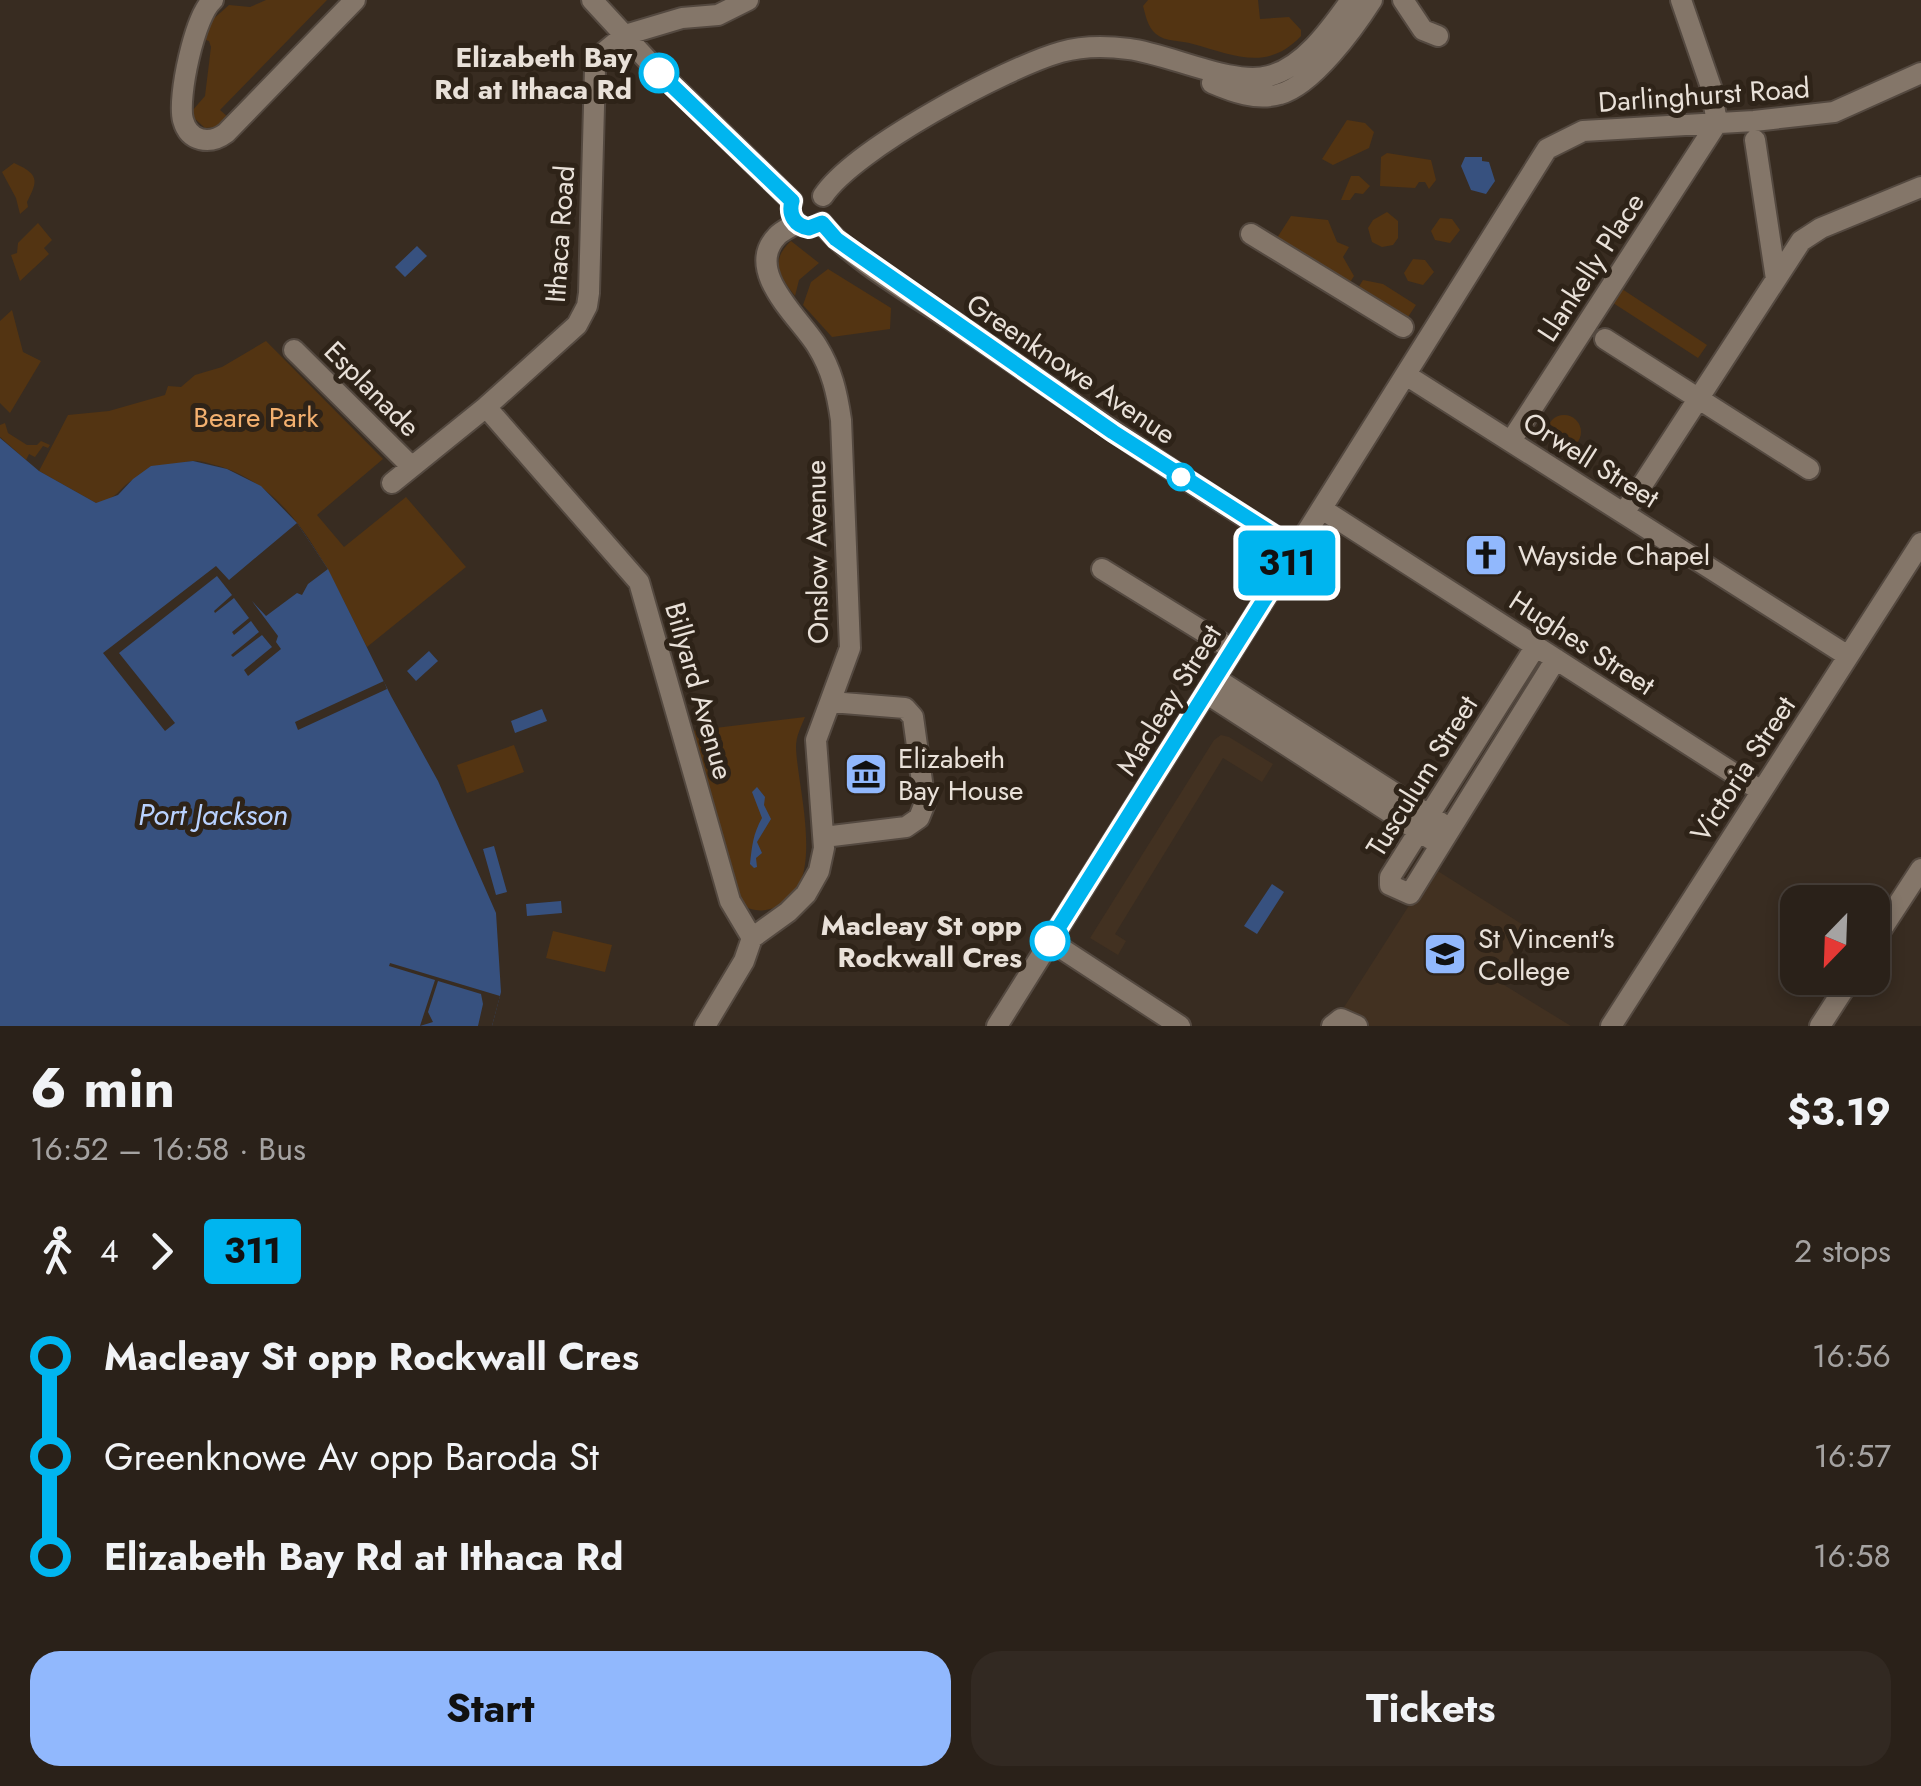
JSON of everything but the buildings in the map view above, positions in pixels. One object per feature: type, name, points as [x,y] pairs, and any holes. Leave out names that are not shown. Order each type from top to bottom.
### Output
[{"type":"street","points":[[212,0],[197,22],[182,112],[187,130],[207,142],[226,133],[354,0]]},
{"type":"street","points":[[592,0],[701,114],[792,201]]},
{"type":"street","points":[[625,35],[682,18],[718,15],[748,0]]},
{"type":"street","points":[[1276,85],[1352,0]]},
{"type":"street","points":[[823,196],[846,170],[896,135],[1032,61],[1066,50],[1106,47],[1145,52],[1166,58],[1234,92],[1258,96],[1324,61],[1372,0]]},
{"type":"street","points":[[1403,0],[1423,30],[1438,36]]},
{"type":"street","points":[[1680,0],[1702,58],[1717,123]]},
{"type":"street","name":"Ithaca Road","points":[[392,483],[486,407],[577,325],[587,306],[595,69],[603,53],[625,35]]},
{"type":"street","name":"Darlinghurst Road","points":[[1547,149],[1583,131],[1834,112],[1921,73]]},
{"type":"street","name":"Llankelly Place","points":[[1511,441],[1717,123]]},
{"type":"street","points":[[1755,140],[1776,279]]},
{"type":"street","name":"Macleay Street","points":[[997,1026],[1547,149]]},
{"type":"street","points":[[1624,513],[1802,241],[1821,228],[1921,187]]},
{"type":"street","points":[[806,190],[823,196],[828,207],[822,223],[809,228],[797,223],[791,213],[792,201],[806,190]]},
{"type":"street","name":"Onslow Avenue","points":[[752,938],[806,894],[819,871],[824,837],[816,740],[850,648],[841,420],[830,370],[770,279],[767,263],[776,236],[797,223]]},
{"type":"street","name":"Greenknowe Avenue","points":[[822,223],[852,251],[1113,432],[1296,549]]},
{"type":"street","points":[[1250,234],[1403,327]]},
{"type":"street","points":[[1606,338],[1809,470]]},
{"type":"street","name":"Esplanade","points":[[294,350],[410,466]]},
{"type":"street","name":"Orwell Street","points":[[1406,375],[1848,656]]},
{"type":"street","name":"Billyard Avenue","points":[[486,407],[640,582],[730,902],[752,938]]},
{"type":"street","name":"Hughes Street","points":[[1322,509],[1761,792]]},
{"type":"street","name":"Victoria Street","points":[[1611,1026],[1921,542]]},
{"type":"street","points":[[1102,570],[1232,650]]},
{"type":"street","name":"Tusculum Street","points":[[1536,646],[1390,878],[1390,884],[1403,894],[1410,894],[1556,659]]},
{"type":"street","points":[[1210,686],[1446,837]]},
{"type":"street","points":[[824,837],[906,827],[919,818],[925,803],[913,716],[905,708],[831,702]]},
{"type":"street","points":[[1890,916],[1921,868]]},
{"type":"street","points":[[704,1026],[744,961],[752,938]]},
{"type":"street","points":[[1050,941],[1180,1026]]},
{"type":"street","points":[[1820,1026],[1840,995]]},
{"type":"street","points":[[1332,1026],[1340,1020],[1356,1026]]},
{"type":"shaded area","points":[[1221,735],[1273,764],[1262,782],[1223,758],[1115,934],[1126,941],[1118,955],[1090,938],[1214,740]]},
{"type":"shaded area","name":"St Vincent's College","points":[[1433,868],[1528,928],[1496,980],[1571,1026],[1332,1026]]},
{"type":"green space","points":[[266,0],[327,0],[220,110],[229,118],[216,127],[205,128],[192,111],[205,96],[211,47],[209,41],[200,38],[229,5],[250,7]]},
{"type":"green space","points":[[1148,0],[1258,0],[1260,19],[1289,17],[1301,30],[1301,36],[1276,54],[1250,58],[1168,40],[1151,28],[1143,6]]},
{"type":"green space","points":[[1347,120],[1365,123],[1374,132],[1369,148],[1333,165],[1322,159]]},
{"type":"green space","points":[[1387,153],[1431,160],[1436,180],[1429,189],[1425,182],[1419,182],[1415,188],[1380,186],[1381,157]]},
{"type":"green space","points":[[14,163],[34,178],[28,207],[20,214],[2,172]]},
{"type":"green space","points":[[1351,176],[1359,176],[1370,186],[1363,194],[1355,193],[1350,200],[1341,200]]},
{"type":"green space","points":[[1387,212],[1398,221],[1398,238],[1393,245],[1382,247],[1372,242],[1368,228]]},
{"type":"green space","points":[[1291,216],[1328,220],[1337,242],[1349,247],[1343,257],[1354,276],[1349,284],[1277,238]]},
{"type":"green space","points":[[1440,218],[1452,219],[1460,230],[1450,243],[1435,240],[1431,231]]},
{"type":"green space","points":[[38,223],[52,240],[44,248],[49,254],[20,281],[11,255],[17,253],[18,243]]},
{"type":"green space","points":[[791,241],[819,263],[799,280],[795,296],[779,269],[780,255]]},
{"type":"green space","points":[[1413,259],[1425,260],[1434,272],[1423,285],[1408,281],[1404,273]]},
{"type":"green space","points":[[828,269],[891,308],[890,329],[832,337],[803,305],[811,282]]},
{"type":"green space","points":[[1363,280],[1383,284],[1416,305],[1406,320],[1358,288]]},
{"type":"green space","points":[[1616,285],[1707,345],[1698,358],[1607,299]]},
{"type":"green space","points":[[12,310],[23,352],[41,361],[10,413],[0,403],[0,321]]},
{"type":"green space","name":"Beare Park","points":[[266,341],[383,459],[317,515],[344,547],[406,497],[466,567],[367,647],[311,542],[273,497],[249,479],[222,467],[192,461],[139,477],[114,496],[96,503],[39,471],[68,415],[109,411],[165,395],[168,386],[181,387],[195,375],[222,367]]},
{"type":"green space","points":[[1564,415],[1576,420],[1581,432],[1576,444],[1564,449],[1552,444],[1547,432],[1552,420]]},
{"type":"green space","points":[[5,423],[8,433],[27,445],[41,441],[50,445],[43,446],[35,457],[29,454],[26,460],[0,437],[0,425]]},
{"type":"green space","points":[[805,717],[796,747],[806,834],[802,879],[792,896],[777,907],[754,910],[741,904],[691,731]]},
{"type":"green space","points":[[514,745],[524,772],[467,793],[457,765]]},
{"type":"green space","points":[[553,931],[612,945],[605,972],[546,958]]},
{"type":"water","points":[[1465,157],[1482,157],[1482,161],[1489,162],[1495,181],[1486,194],[1471,190],[1461,166]]},
{"type":"water","points":[[417,246],[427,256],[405,277],[395,267]]},
{"type":"water","name":"Port Jackson","points":[[0,438],[39,471],[96,503],[118,495],[151,466],[193,461],[227,469],[261,486],[297,523],[328,569],[438,781],[496,913],[501,992],[492,1026],[0,1026]]},
{"type":"water","points":[[429,651],[438,661],[416,681],[407,671]]},
{"type":"water","points":[[542,709],[547,721],[515,733],[511,721]]},
{"type":"water","points":[[757,787],[765,797],[764,805],[771,819],[757,842],[762,853],[754,868],[750,864],[752,846],[762,818],[752,792]]},
{"type":"water","points":[[494,846],[507,892],[496,895],[483,849]]},
{"type":"water","points":[[1272,884],[1284,892],[1257,934],[1244,926]]},
{"type":"water","points":[[561,901],[562,913],[527,916],[526,904]]},
{"type":"pier","points":[[297,523],[328,569],[308,584],[302,595],[297,593],[266,616],[252,601],[278,636],[276,642],[281,649],[248,676],[244,670],[272,647],[262,635],[231,655],[259,632],[251,621],[234,635],[232,632],[249,618],[234,598],[215,613],[232,595],[217,576],[119,653],[175,723],[165,731],[103,653],[216,566],[229,580]]},
{"type":"pier","points":[[384,681],[387,689],[298,730],[295,722]]},
{"type":"pier","points":[[390,963],[500,996],[492,1026],[478,1026],[481,994],[438,981],[428,1012],[433,1022],[420,1026],[435,980],[389,966]]},
{"type":"bus line","name":"311","points":[[659,73],[792,201],[791,213],[797,223],[814,228],[822,223],[836,239],[913,295],[1113,432],[1296,549],[1050,941]]},
{"type":"place","name":"Elizabeth Bay Rd at Ithaca Rd","points":[[659,73]]},
{"type":"place","name":"Wayside Chapel","points":[[1486,555]]},
{"type":"place","name":"Elizabeth Bay House","points":[[866,774]]},
{"type":"place","name":"Macleay St opp Rockwall Cres","points":[[1050,941]]},
{"type":"place","name":"St Vincent's College","points":[[1445,954]]}]
